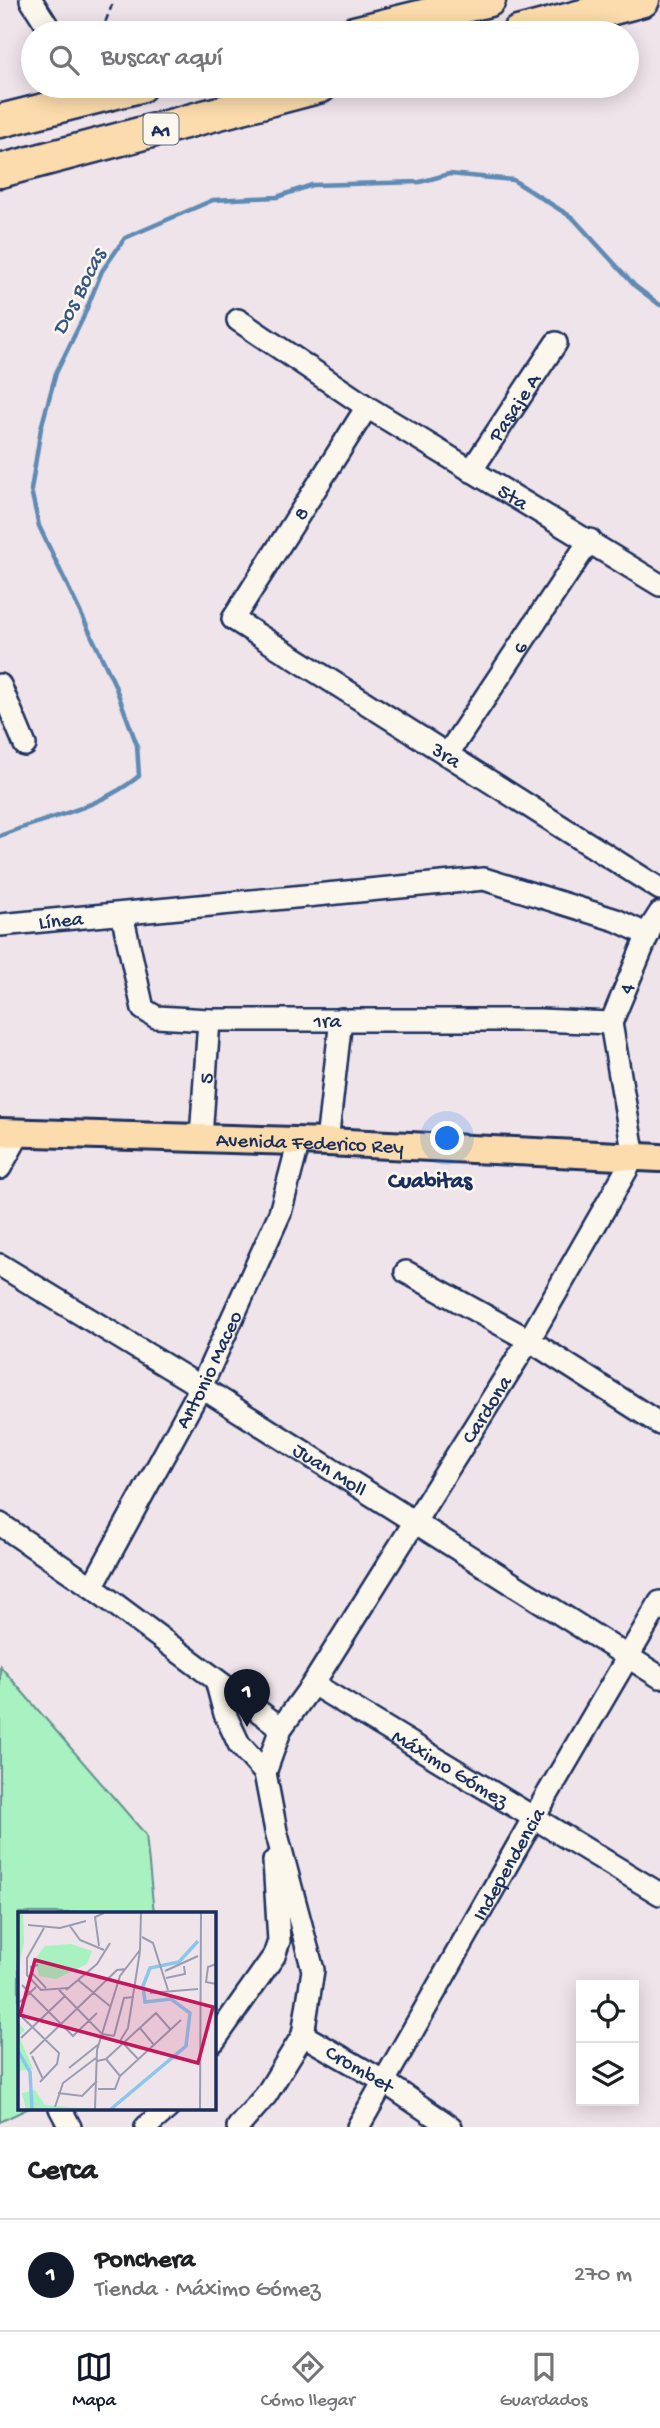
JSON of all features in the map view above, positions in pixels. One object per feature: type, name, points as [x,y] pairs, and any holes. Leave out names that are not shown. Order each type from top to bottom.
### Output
[{"type":"highway","points":[[403,21],[489,0]]},
{"type":"highway","points":[[563,21],[643,0]]},
{"type":"highway","name":"A1","points":[[0,121],[55,98]]},
{"type":"highway","name":"A1","points":[[0,171],[276,98]]},
{"type":"main road","name":"Avenida Federico Rey","points":[[10,1133],[327,1142],[647,1158]]},
{"type":"street","points":[[31,0],[44,21]]},
{"type":"street","name":"5ta","points":[[238,320],[367,407],[590,540],[660,585]]},
{"type":"street","name":"Pasaje A","points":[[471,471],[556,342]]},
{"type":"street","name":"8","points":[[233,619],[367,407]]},
{"type":"street","name":"6","points":[[447,755],[590,540]]},
{"type":"street","name":"3ra","points":[[233,619],[660,890]]},
{"type":"street","points":[[0,685],[25,745]]},
{"type":"street","name":"Línea","points":[[0,925],[484,879],[616,920],[648,935]]},
{"type":"street","name":"1ra","points":[[122,914],[143,1009],[156,1017],[209,1020],[539,1020],[611,1023]]},
{"type":"street","name":"4","points":[[611,1023],[648,935],[660,914]]},
{"type":"street","points":[[327,1142],[341,1019]]},
{"type":"street","name":"5","points":[[201,1138],[209,1020]]},
{"type":"street","points":[[611,1023],[647,1158]]},
{"type":"street","points":[[0,1168],[10,1133]]},
{"type":"street","name":"Antonio Maceo","points":[[92,1587],[201,1387],[280,1213],[299,1141]]},
{"type":"street","name":"Cardona","points":[[265,1773],[281,1728],[313,1684],[413,1521],[647,1158]]},
{"type":"street","name":"Juan Moll","points":[[0,1265],[201,1387],[660,1677]]},
{"type":"street","points":[[406,1272],[529,1340],[660,1424]]},
{"type":"street","points":[[0,1524],[92,1587],[281,1728]]},
{"type":"street","name":"Independencia","points":[[358,2127],[660,1602]]},
{"type":"street","points":[[216,1680],[225,1714],[239,1744],[265,1773],[276,1831],[313,1970],[303,2035],[266,2095],[238,2127]]},
{"type":"street","name":"Máximo Gómez","points":[[313,1684],[660,1894]]},
{"type":"street","points":[[215,2040],[264,1972],[277,1949],[279,1941],[273,1853],[276,1831]]},
{"type":"street","name":"Crombet","points":[[303,2035],[383,2081],[451,2127]]},
{"type":"street","points":[[61,2110],[70,2127]]},
{"type":"street","points":[[146,2127],[166,2110]]},
{"type":"path","points":[[106,21],[114,0]]},
{"type":"green space","points":[[0,1666],[146,1835],[154,1912],[18,1912],[18,2110],[25,2110],[0,2122]]},
{"type":"waterway","name":"Dos Bocas","points":[[0,836],[107,797],[139,776],[137,745],[114,683],[39,526],[31,490],[41,428],[56,373],[102,271],[125,238],[213,200],[277,197],[312,185],[420,182],[449,174],[513,180],[573,218],[635,286],[660,305]]},
{"type":"place","name":"Ponchera","points":[[247,1727]]},
{"type":"district","name":"Cuabitas","points":[[430,1179]]}]
